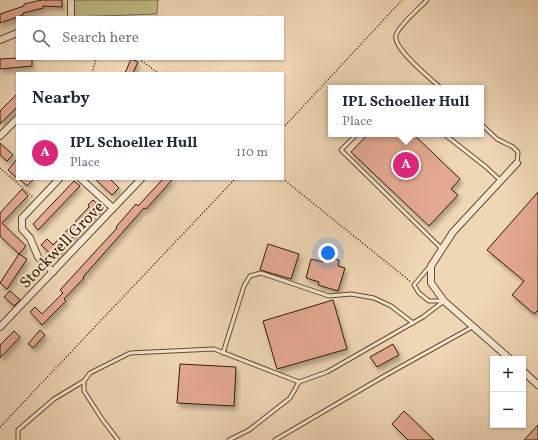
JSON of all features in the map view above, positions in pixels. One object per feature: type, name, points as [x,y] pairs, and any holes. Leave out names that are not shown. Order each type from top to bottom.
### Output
[{"type":"street","points":[[71,0],[71,16]]},
{"type":"street","points":[[0,40],[16,33]]},
{"type":"street","points":[[0,136],[16,120]]},
{"type":"street","points":[[507,356],[444,301],[431,283],[431,266],[441,248],[453,232],[517,163]]},
{"type":"street","points":[[53,272],[38,257],[30,238],[22,229],[22,218],[58,180]]},
{"type":"street","points":[[81,180],[113,208]]},
{"type":"street","name":"Stockwell Grove","points":[[0,327],[139,180]]},
{"type":"street","points":[[526,374],[538,385]]},
{"type":"lane","points":[[427,0],[399,29],[396,35],[396,43],[403,52],[438,85]]},
{"type":"lane","points":[[484,127],[497,139],[513,147],[518,152],[517,163]]},
{"type":"lane","points":[[355,137],[341,150],[441,248]]},
{"type":"lane","points":[[448,137],[486,167],[501,181]]},
{"type":"lane","points":[[431,266],[414,285],[419,293],[429,301],[444,301]]},
{"type":"lane","points":[[223,353],[244,286],[250,276],[261,273],[329,296],[351,294],[374,298],[391,306],[413,323]]},
{"type":"lane","points":[[18,440],[18,430],[54,399],[84,381],[90,373],[130,353],[214,349],[299,382],[327,372],[413,323],[444,301]]},
{"type":"lane","points":[[275,440],[474,326]]},
{"type":"lane","points":[[84,381],[84,391],[117,440]]},
{"type":"lane","points":[[228,440],[248,430],[290,398],[299,382]]},
{"type":"lane","points":[[281,436],[283,440]]},
{"type":"path","points":[[284,127],[402,0]]},
{"type":"path","points":[[92,72],[96,60]]},
{"type":"path","points":[[140,60],[157,72]]},
{"type":"path","points":[[0,168],[38,201]]},
{"type":"path","points":[[0,427],[234,180]]},
{"type":"path","points":[[284,180],[414,285]]},
{"type":"shaded area","points":[[74,0],[158,0],[157,14],[74,16]]},
{"type":"building","points":[[42,0],[62,0],[62,7],[43,6],[43,8],[23,13],[23,15],[16,16],[16,17],[0,23],[0,14],[24,6],[24,4]]},
{"type":"building","points":[[16,58],[16,60],[32,60],[32,66],[0,69],[0,59]]},
{"type":"building","points":[[131,60],[138,62],[133,72],[125,72]]},
{"type":"building","points":[[16,95],[16,108],[0,124],[0,111]]},
{"type":"building","points":[[365,137],[416,137],[460,179],[451,189],[458,195],[429,226],[351,152]]},
{"type":"building","points":[[0,143],[13,155],[7,161],[0,155]]},
{"type":"building","points":[[16,160],[16,177],[8,170]]},
{"type":"building","points":[[20,180],[33,180],[27,186]]},
{"type":"building","points":[[96,180],[111,180],[119,188],[112,195]]},
{"type":"building","points":[[162,180],[172,180],[146,209],[144,208],[64,299],[66,301],[42,325],[30,312],[35,307],[42,314],[63,293],[60,290],[117,228],[116,227],[136,204],[138,206]]},
{"type":"building","points":[[74,181],[80,186],[38,230],[33,224]]},
{"type":"building","points":[[22,189],[28,196],[2,223],[26,246],[19,254],[0,236],[0,213]]},
{"type":"building","points":[[538,192],[538,310],[534,314],[512,295],[524,281],[487,250]]},
{"type":"building","points":[[93,200],[102,208],[96,214],[95,213],[54,257],[41,245],[47,239],[53,245],[89,207],[88,205]]},
{"type":"building","points":[[268,244],[299,254],[291,279],[260,270]]},
{"type":"building","points":[[19,254],[27,259],[7,289],[0,283]]},
{"type":"building","points":[[325,257],[339,260],[338,266],[345,268],[338,291],[318,285],[319,282],[306,278],[311,259],[324,262]]},
{"type":"building","points":[[10,291],[20,300],[14,306],[4,297]]},
{"type":"building","points":[[333,300],[347,349],[277,369],[263,321]]},
{"type":"building","points":[[40,330],[45,335],[33,348],[28,344]]},
{"type":"building","points":[[14,331],[20,337],[0,358],[0,345]]},
{"type":"building","points":[[393,344],[399,355],[377,367],[370,357]]},
{"type":"building","points":[[180,364],[236,367],[234,406],[177,403]]},
{"type":"building","points":[[404,411],[434,440],[408,440],[392,424]]},
{"type":"building","points":[[538,425],[538,440],[524,440]]},
{"type":"place","name":"IPL Schoeller Hull","points":[[406,165]]}]
